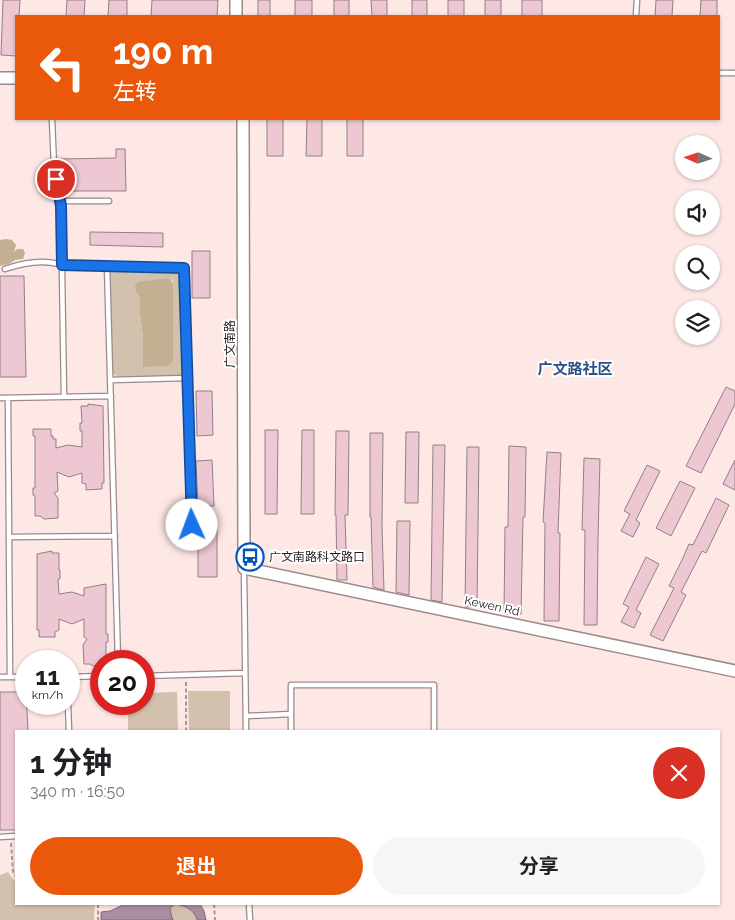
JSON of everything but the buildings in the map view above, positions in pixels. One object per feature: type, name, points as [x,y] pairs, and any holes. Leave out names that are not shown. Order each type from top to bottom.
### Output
[{"type":"street","points":[[236,0],[236,15]]},
{"type":"street","points":[[244,0],[244,15]]},
{"type":"street","points":[[0,78],[15,78]]},
{"type":"street","name":"广文南路","points":[[243,120],[244,568]]},
{"type":"street","name":"Kewen Rd","points":[[244,568],[735,671]]},
{"type":"lane","points":[[636,15],[637,0]]},
{"type":"lane","points":[[720,73],[735,73]]},
{"type":"lane","points":[[52,120],[54,167],[57,191],[61,201],[64,397]]},
{"type":"lane","points":[[61,201],[109,201]]},
{"type":"lane","points":[[5,269],[28,263],[42,262],[62,265],[184,268],[192,525]]},
{"type":"lane","points":[[107,266],[118,650]]},
{"type":"lane","points":[[111,380],[187,378]]},
{"type":"lane","points":[[0,398],[111,396]]},
{"type":"lane","points":[[8,398],[10,677]]},
{"type":"lane","points":[[9,537],[115,536]]},
{"type":"lane","points":[[244,568],[246,730]]},
{"type":"lane","points":[[155,675],[245,673]]},
{"type":"lane","points":[[0,677],[15,677]]},
{"type":"lane","points":[[291,730],[291,685],[434,685],[434,730]]},
{"type":"lane","points":[[246,716],[291,714]]},
{"type":"lane","points":[[68,715],[69,730]]},
{"type":"lane","points":[[0,837],[14,837]]},
{"type":"lane","points":[[249,905],[250,920]]},
{"type":"path","points":[[186,674],[186,730]]},
{"type":"path","points":[[14,837],[13,872],[15,875]]},
{"type":"path","points":[[98,905],[98,920]]},
{"type":"path","points":[[214,905],[215,920]]},
{"type":"shaded area","points":[[0,240],[12,240],[16,245],[14,252],[17,249],[23,249],[25,253],[23,259],[0,266]]},
{"type":"shaded area","points":[[110,269],[178,270],[182,275],[185,372],[182,376],[121,378],[113,374]],"holes":[[[166,278],[172,280],[173,361],[143,367],[143,336],[140,297],[136,292],[137,283]]]},
{"type":"shaded area","points":[[170,279],[173,284],[173,361],[167,366],[143,367],[140,297],[136,292],[135,286],[138,282]]},
{"type":"shaded area","points":[[188,691],[230,691],[230,730],[189,730]]},
{"type":"shaded area","points":[[177,692],[178,730],[128,730],[128,715],[155,715],[155,693]]},
{"type":"shaded area","points":[[8,872],[15,881],[15,905],[95,905],[94,920],[0,920],[0,875]]},
{"type":"shaded area","points":[[123,905],[174,905],[170,908],[173,920],[101,920],[101,912],[110,911]]},
{"type":"shaded area","points":[[178,905],[189,909],[194,913],[197,920],[173,920],[170,907]]},
{"type":"shaded area","points":[[178,905],[201,905],[206,920],[197,920],[194,913]]},
{"type":"place","name":"广文南路科文路口","points":[[250,557]]},
{"type":"district","name":"广文路社区","points":[[575,369]]},
{"type":"route","points":[[56,179],[57,191],[61,200],[62,265],[184,268],[192,525]]}]
